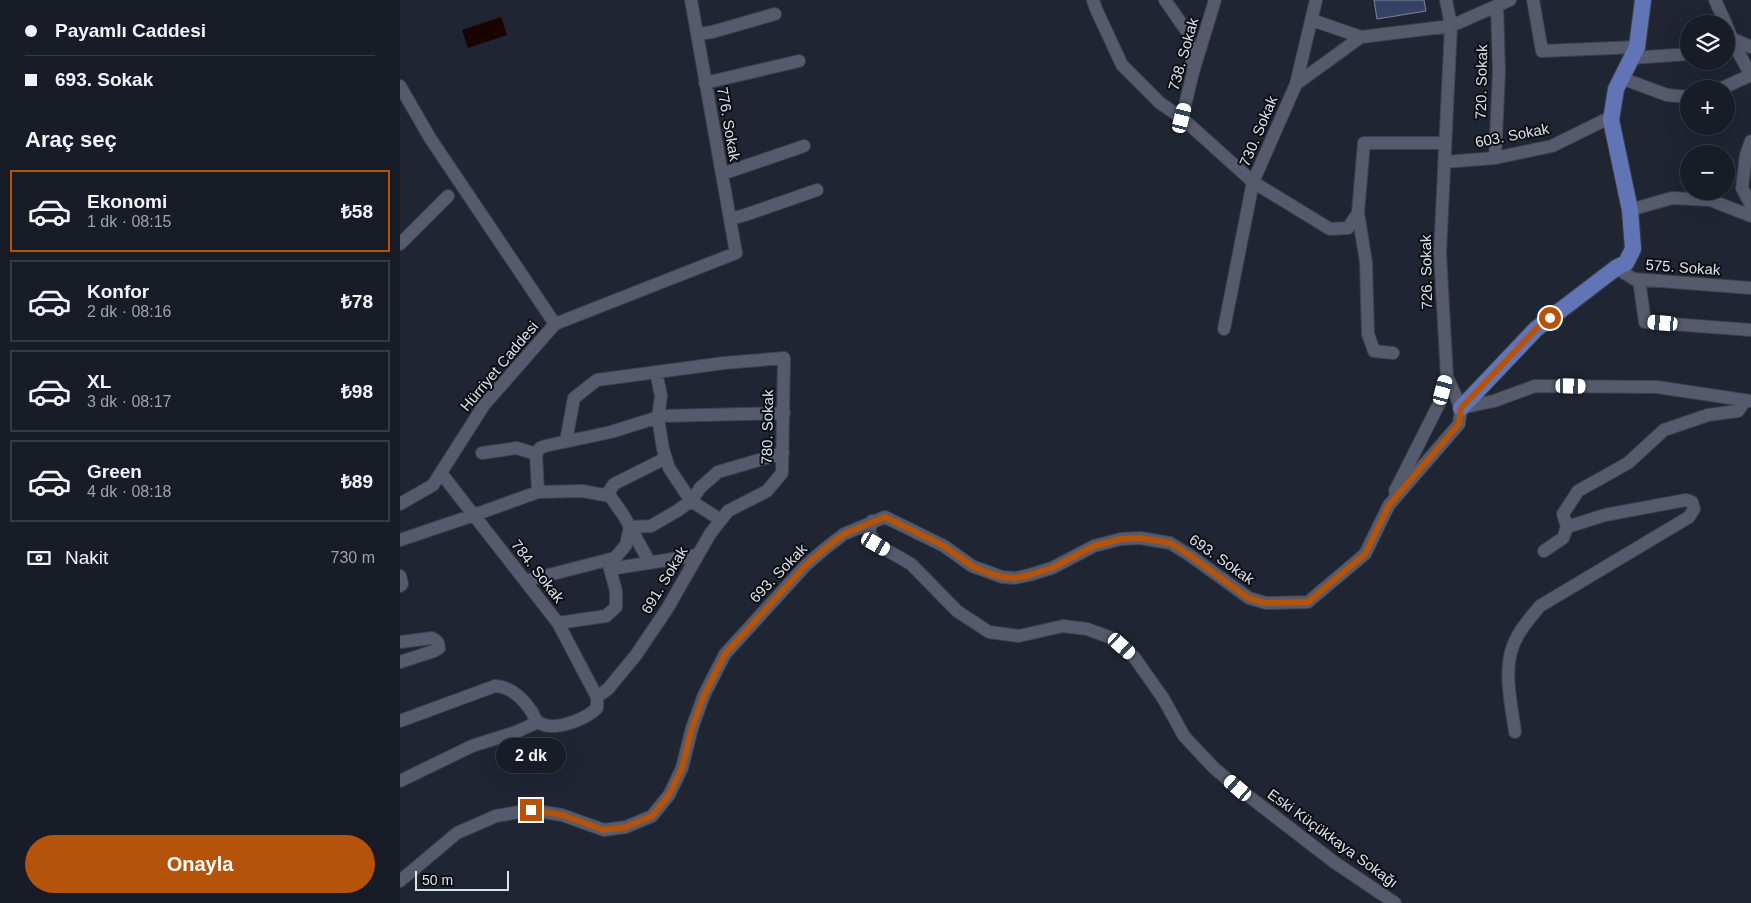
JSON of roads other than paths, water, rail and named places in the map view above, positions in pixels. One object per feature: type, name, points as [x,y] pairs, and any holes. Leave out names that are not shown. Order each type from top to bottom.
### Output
[{"type":"main road","points":[[1461,408],[1536,329],[1616,268],[1626,263],[1633,249],[1630,210],[1611,117],[1616,89],[1635,53],[1643,0]]},
{"type":"street","name":"776. Sokak","points":[[690,0],[736,253]]},
{"type":"street","name":"730. Sokak","points":[[1094,0],[1096,9],[1122,65],[1160,103],[1182,118],[1253,182],[1296,84],[1316,0]]},
{"type":"street","points":[[1165,0],[1188,33],[1193,72]]},
{"type":"street","name":"738. Sokak","points":[[1182,118],[1193,72],[1215,0]]},
{"type":"street","name":"726. Sokak","points":[[1389,505],[1408,463],[1440,402],[1447,377],[1440,253],[1451,26],[1446,0]]},
{"type":"street","points":[[1312,20],[1361,37],[1451,26],[1510,0]]},
{"type":"street","points":[[1533,0],[1542,51],[1680,54]]},
{"type":"street","points":[[1716,0],[1722,15]]},
{"type":"street","name":"720. Sokak","points":[[1495,158],[1499,72],[1497,6]]},
{"type":"street","points":[[697,34],[712,32],[775,14]]},
{"type":"street","points":[[1296,84],[1361,37]]},
{"type":"street","points":[[1735,47],[1751,48]]},
{"type":"street","points":[[1735,51],[1751,75],[1735,82]]},
{"type":"street","points":[[705,83],[799,61]]},
{"type":"street","points":[[1621,78],[1667,95],[1680,96]]},
{"type":"street","points":[[400,86],[430,138],[555,324]]},
{"type":"street","name":"603. Sokak","points":[[1444,162],[1495,158],[1552,146],[1611,117]]},
{"type":"street","points":[[1751,141],[1746,155],[1742,188],[1751,206]]},
{"type":"street","points":[[1393,353],[1374,351],[1368,334],[1366,262],[1358,213],[1364,143],[1444,143]]},
{"type":"street","points":[[722,174],[804,146]]},
{"type":"street","points":[[1224,328],[1253,182],[1330,229],[1348,228],[1358,213]]},
{"type":"street","points":[[730,219],[817,190]]},
{"type":"street","points":[[400,244],[448,196]]},
{"type":"street","points":[[1630,210],[1672,198],[1710,200],[1751,216]]},
{"type":"street","name":"Hürriyet Caddesi","points":[[400,504],[433,485],[484,405],[555,324],[736,253]]},
{"type":"street","name":"575. Sokak","points":[[1616,268],[1639,280],[1751,288]]},
{"type":"street","points":[[1639,280],[1645,322],[1751,330]]},
{"type":"street","name":"780. Sokak","points":[[656,372],[724,363],[784,358],[782,472],[767,491]]},
{"type":"street","points":[[566,440],[574,398],[597,380],[656,372],[661,396],[658,418],[663,449],[670,468],[692,501],[721,520]]},
{"type":"street","points":[[1389,505],[1459,424],[1461,408],[1447,377]]},
{"type":"street","points":[[1461,408],[1494,401],[1535,386],[1657,387],[1748,401]]},
{"type":"street","points":[[1544,551],[1563,538],[1567,527],[1563,514],[1578,491],[1628,463],[1664,430],[1708,416],[1738,411],[1748,401]]},
{"type":"street","points":[[538,492],[536,454],[540,448],[566,440],[611,432],[658,418],[784,413]]},
{"type":"street","points":[[482,454],[517,448],[536,454]]},
{"type":"street","points":[[630,527],[651,526],[692,501],[701,487],[718,472],[783,453]]},
{"type":"street","points":[[650,563],[624,516],[608,494],[614,484],[666,458]]},
{"type":"street","name":"784. Sokak","points":[[441,473],[558,623],[597,697]]},
{"type":"street","points":[[400,540],[538,492],[582,491],[610,496]]},
{"type":"street","name":"691. Sokak","points":[[597,697],[608,689],[636,655],[667,609],[710,534],[728,511],[767,491]]},
{"type":"street","points":[[1515,732],[1508,674],[1510,653],[1521,628],[1540,606],[1689,517],[1694,509],[1692,502],[1686,500],[1605,515],[1567,527]]},
{"type":"street","name":"693. Sokak","points":[[400,881],[457,833],[496,816],[531,810],[562,815],[604,830],[626,827],[652,816],[669,795],[682,768],[692,728],[704,695],[725,654],[806,565],[844,534],[872,521],[885,517],[944,546],[972,566],[988,573],[1015,578],[1052,568],[1094,546],[1121,539],[1153,539],[1170,543],[1182,550],[1248,598],[1266,603],[1308,602],[1365,554],[1389,505]]},
{"type":"street","name":"Eski Küçükkaya Sokağı","points":[[872,521],[869,532],[876,544],[911,564],[957,611],[989,632],[1019,636],[1063,626],[1075,627],[1109,637],[1122,646],[1134,657],[1147,674],[1184,736],[1214,768],[1334,862],[1395,903]]},
{"type":"street","points":[[558,623],[606,616],[616,607],[613,564],[626,545],[630,527]]},
{"type":"street","points":[[526,581],[613,564],[650,563],[698,554]]},
{"type":"street","points":[[400,576],[402,584],[400,586]]},
{"type":"street","points":[[400,642],[432,638],[438,642],[439,646],[437,650],[430,653],[400,662]]},
{"type":"street","points":[[400,721],[495,686],[508,689],[520,698],[538,722],[548,725],[558,725],[590,716],[597,708],[597,697]]},
{"type":"street","points":[[400,781],[463,750],[516,732],[538,722]]}]
